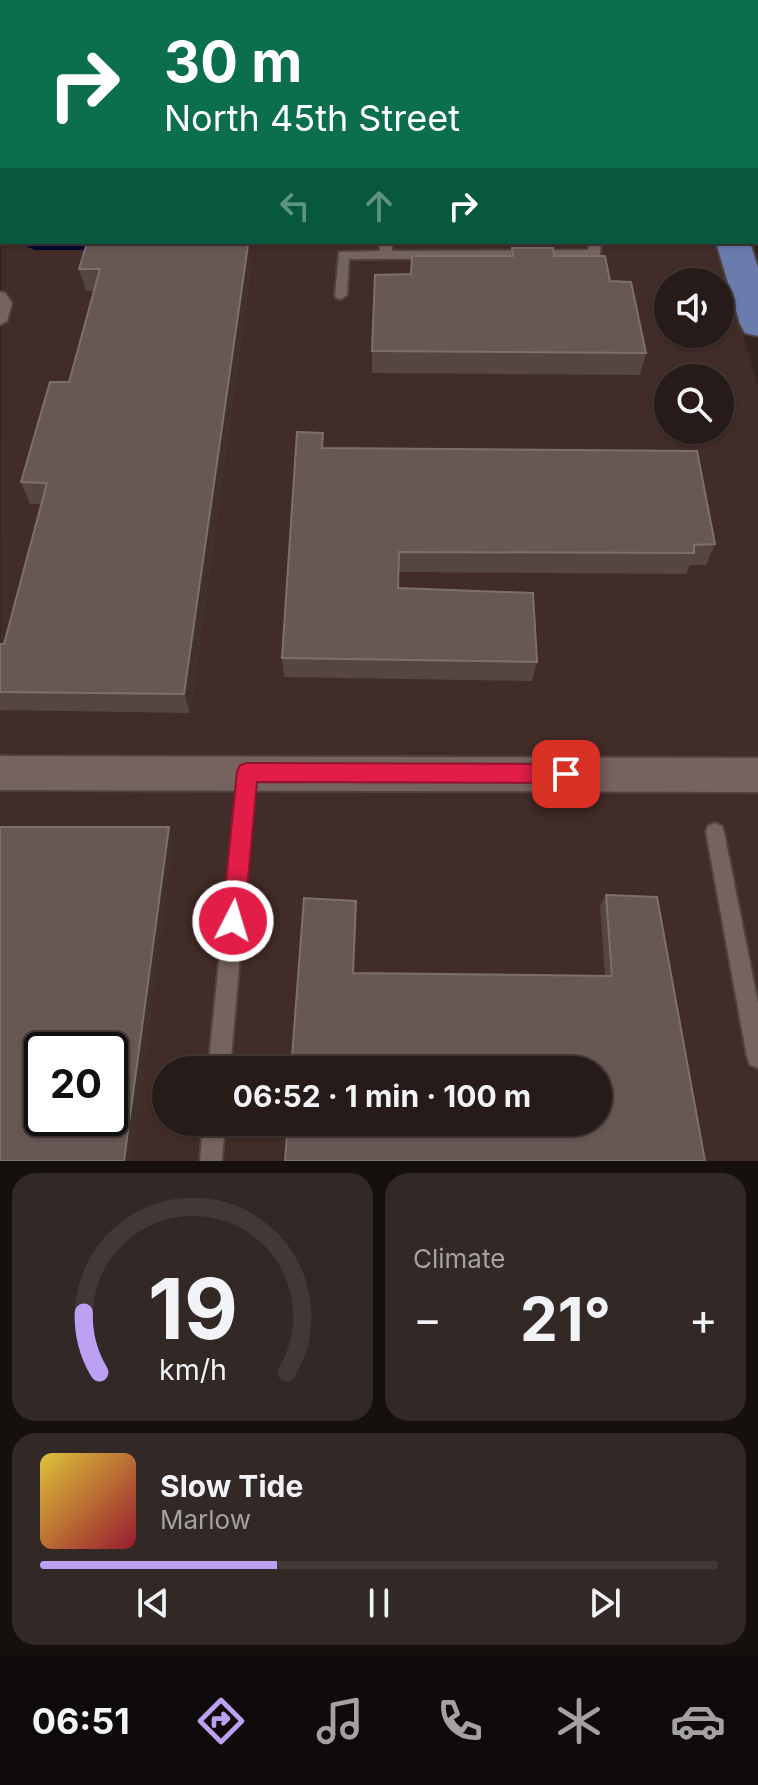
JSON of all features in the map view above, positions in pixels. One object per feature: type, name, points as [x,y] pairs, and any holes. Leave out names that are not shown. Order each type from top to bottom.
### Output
[{"type":"main road","points":[[734,244],[758,324]]},
{"type":"street","points":[[0,773],[758,775]]},
{"type":"lane","points":[[341,295],[343,255],[385,248],[594,254],[595,244]]},
{"type":"lane","points":[[0,296],[6,303],[0,321]]},
{"type":"lane","points":[[220,1056],[247,772]]},
{"type":"lane","points":[[715,832],[758,1057]]},
{"type":"lane","points":[[211,1161],[213,1136]]},
{"type":"shaded area","points":[[2,244],[717,244],[724,268],[654,268],[654,348],[734,348],[734,304],[758,386],[758,768],[0,768]]},
{"type":"shaded area","points":[[0,776],[758,786],[758,1161],[0,1161]]},
{"type":"water","points":[[22,244],[185,244],[77,250],[35,250]]},
{"type":"building","points":[[87,244],[248,245],[184,694],[0,692],[0,644],[4,644],[47,483],[21,482],[50,382],[69,382],[100,269],[79,269]]},
{"type":"building","points":[[512,248],[553,248],[554,256],[605,256],[610,281],[631,282],[646,353],[372,351],[375,275],[411,274],[412,256],[513,256]]},
{"type":"building","points":[[297,432],[323,433],[322,448],[697,451],[715,544],[694,545],[694,553],[399,552],[398,588],[533,593],[537,662],[282,658]]},
{"type":"building","points":[[0,827],[169,827],[128,1131],[128,1032],[24,1032],[24,1136],[127,1136],[124,1161],[0,1161]]},
{"type":"building","points":[[606,895],[657,897],[705,1161],[285,1161],[287,1136],[612,1136],[612,1056],[292,1056],[304,898],[356,901],[353,973],[612,976]]},
{"type":"route","points":[[233,921],[247,772],[566,774]]}]
